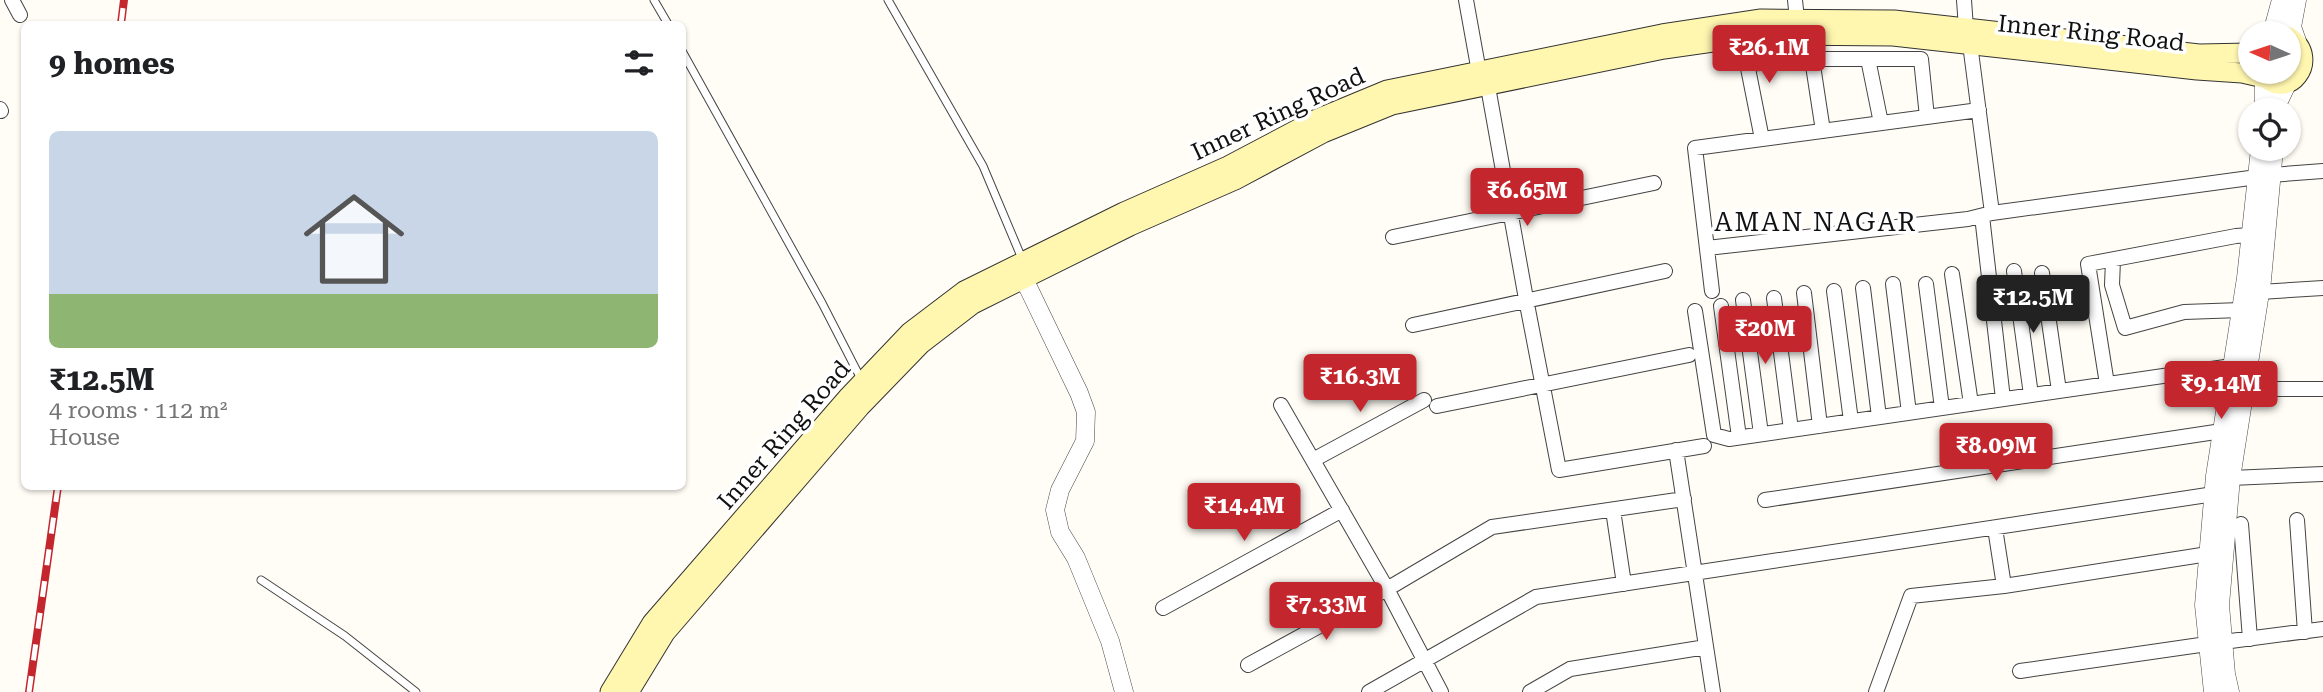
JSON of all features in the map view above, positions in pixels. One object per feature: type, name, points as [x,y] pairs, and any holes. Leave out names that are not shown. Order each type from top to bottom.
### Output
[{"type":"main road","name":"Inner Ring Road","points":[[1484,79],[1662,33],[1761,19],[1796,10],[1894,20],[1968,36],[2197,70],[2238,73]]},
{"type":"main road","name":"Inner Ring Road","points":[[629,692],[665,633],[860,407],[921,344],[1023,270],[1124,212],[1228,166],[1328,114],[1387,90],[1484,79],[1762,35],[1968,36],[2199,54],[2238,53]]},
{"type":"main road","points":[[2301,43],[2306,59],[2314,70]]},
{"type":"main road","name":"Inner Ring Road","points":[[610,692],[652,623],[910,332],[964,291],[1023,270]]},
{"type":"street","points":[[12,0],[20,15]]},
{"type":"street","points":[[1466,0],[1511,214],[1559,470],[1704,446]]},
{"type":"street","points":[[1964,0],[1979,110],[2003,399]]},
{"type":"street","points":[[2275,21],[2281,0]]},
{"type":"street","points":[[2293,21],[2297,0]]},
{"type":"street","points":[[1742,38],[1762,139]]},
{"type":"street","points":[[1868,58],[1881,123]]},
{"type":"street","points":[[1747,64],[1812,59],[1921,58],[1927,117]]},
{"type":"street","points":[[1812,59],[1823,131]]},
{"type":"street","points":[[1712,291],[1695,148],[1979,110]]},
{"type":"street","points":[[2213,692],[2215,643],[2231,478],[2260,292],[2264,176],[2262,161]]},
{"type":"street","points":[[2230,692],[2204,605],[2214,494],[2250,235],[2270,161]]},
{"type":"street","points":[[1707,248],[1987,215],[2264,176],[2323,171]]},
{"type":"street","points":[[1393,237],[1654,183]]},
{"type":"street","points":[[2107,384],[2088,264],[2250,235]]},
{"type":"street","points":[[2113,260],[2112,285],[2125,328],[2184,312],[2241,310]]},
{"type":"street","points":[[1023,270],[1086,412],[1086,441],[1060,490],[1055,510],[1060,532],[1076,558],[1110,641],[1124,692]]},
{"type":"street","points":[[1413,325],[1665,271]]},
{"type":"street","points":[[2014,271],[2031,395]]},
{"type":"street","points":[[1952,274],[1971,404]]},
{"type":"street","points":[[2042,274],[2059,391]]},
{"type":"street","points":[[1893,284],[1909,413]]},
{"type":"street","points":[[1926,284],[1942,408]]},
{"type":"street","points":[[1863,288],[1879,417]]},
{"type":"street","points":[[2260,292],[2323,288]]},
{"type":"street","points":[[1834,291],[1852,421]]},
{"type":"street","points":[[1804,293],[1820,426]]},
{"type":"street","points":[[1774,298],[1791,430]]},
{"type":"street","points":[[1743,300],[1760,434]]},
{"type":"street","points":[[1721,306],[1739,437]]},
{"type":"street","points":[[1695,312],[1714,435],[1729,439],[2232,366]]},
{"type":"street","points":[[1313,460],[1431,403],[1689,355]]},
{"type":"street","points":[[2245,389],[2323,389]]},
{"type":"street","points":[[1281,405],[1387,589],[1441,692]]},
{"type":"street","points":[[1765,500],[2222,431]]},
{"type":"street","points":[[1676,450],[1713,692]]},
{"type":"street","points":[[2231,478],[2323,474]]},
{"type":"street","points":[[1369,692],[1536,597],[2214,494]]},
{"type":"street","points":[[1248,665],[1387,589],[1492,527],[1684,499]]},
{"type":"street","points":[[1163,607],[1342,510]]},
{"type":"street","points":[[1613,510],[1624,584]]},
{"type":"street","points":[[2298,520],[2305,632]]},
{"type":"street","points":[[2241,524],[2250,639]]},
{"type":"street","points":[[1995,528],[2004,586]]},
{"type":"street","points":[[1876,692],[1912,596],[2004,586],[2208,554]]},
{"type":"street","points":[[2020,671],[2323,629]]},
{"type":"street","points":[[1534,691],[1570,669],[1706,647]]},
{"type":"lane","points":[[654,0],[666,21]]},
{"type":"lane","points":[[888,0],[983,166],[1023,270]]},
{"type":"lane","points":[[686,58],[863,382]]},
{"type":"lane","points":[[261,580],[345,636],[416,692]]},
{"type":"railway","points":[[121,21],[124,0]]},
{"type":"railway","points":[[29,692],[57,490]]},
{"type":"district","name":"AMAN NAGAR","points":[[1816,222]]}]
